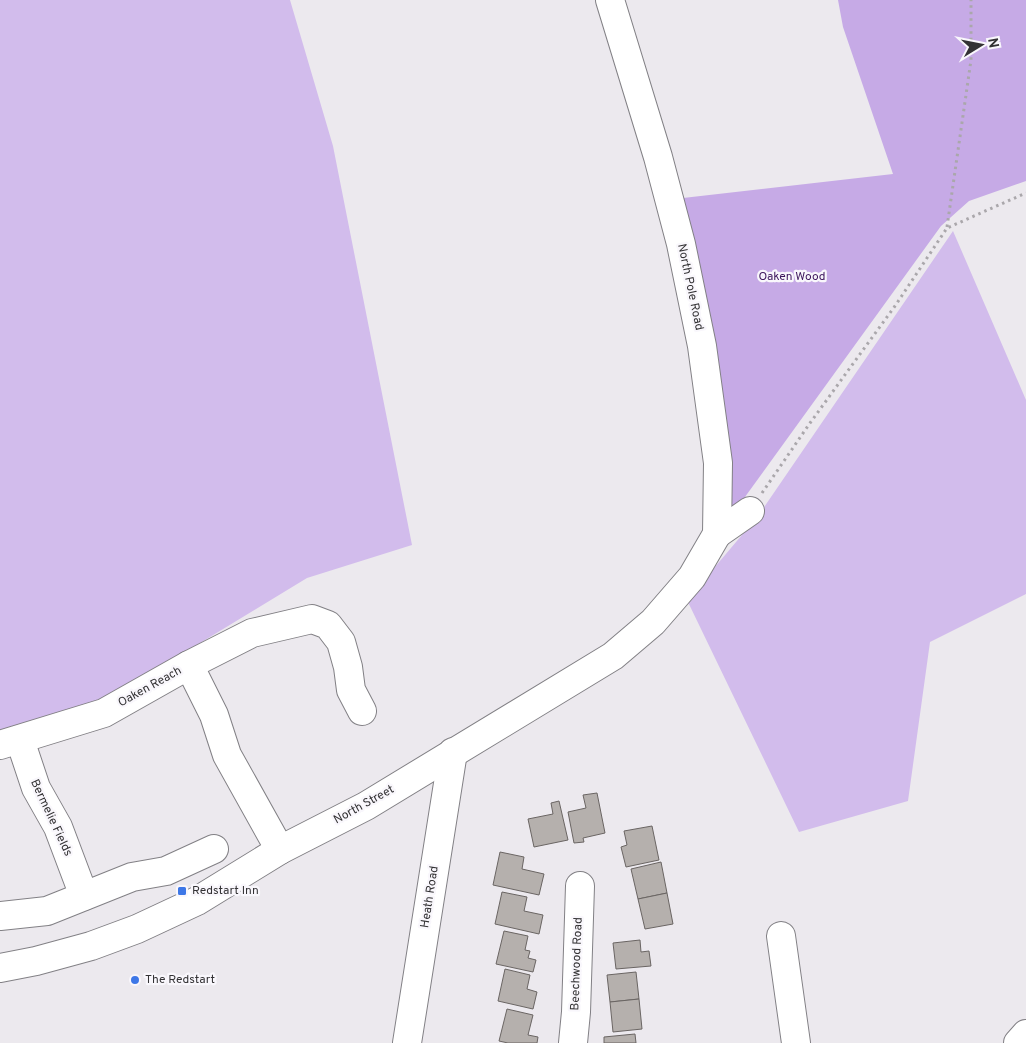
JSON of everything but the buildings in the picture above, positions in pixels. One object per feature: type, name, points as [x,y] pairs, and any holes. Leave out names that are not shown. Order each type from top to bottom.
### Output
[{"type":"street","name":"North Pole Road","points":[[610,0],[658,157],[681,244],[702,346],[718,463],[716,534],[692,576]]},
{"type":"street","points":[[716,534],[750,511]]},
{"type":"street","name":"North Street","points":[[0,968],[82,948],[137,929],[198,901],[280,850],[366,806],[612,656],[653,622],[692,576]]},
{"type":"street","points":[[189,665],[252,633],[312,619],[328,625],[341,642],[348,667],[351,690],[362,711]]},
{"type":"street","name":"Oaken Reach","points":[[10,742],[104,712],[189,665],[214,715],[227,755],[280,850]]},
{"type":"street","name":"Bermelie Fields","points":[[10,742],[58,827],[84,896]]},
{"type":"street","name":"Heath Road","points":[[407,1043],[453,752]]},
{"type":"street","points":[[0,916],[47,911],[132,877],[166,871],[214,849]]},
{"type":"street","name":"Beechwood Road","points":[[573,1043],[576,1012],[580,886]]},
{"type":"street","points":[[781,936],[796,1043]]},
{"type":"street","points":[[1018,1043],[1026,1034]]},
{"type":"path","points":[[750,511],[810,423],[895,306],[947,228],[971,60],[971,0]]},
{"type":"path","points":[[947,228],[1026,193]]},
{"type":"shaded area","points":[[0,0],[290,0],[333,146],[412,545],[307,578],[103,702],[0,732]]},
{"type":"shaded area","points":[[953,231],[1026,400],[1026,594],[930,642],[908,801],[799,832],[687,600],[758,516]]},
{"type":"green space","name":"Oaken Wood","points":[[838,0],[1026,0],[1026,181],[969,201],[941,226],[729,519],[721,379],[683,198],[893,174],[843,27]]},
{"type":"place","name":"Redstart Inn","points":[[182,891]]},
{"type":"place","name":"The Redstart","points":[[135,980]]}]
